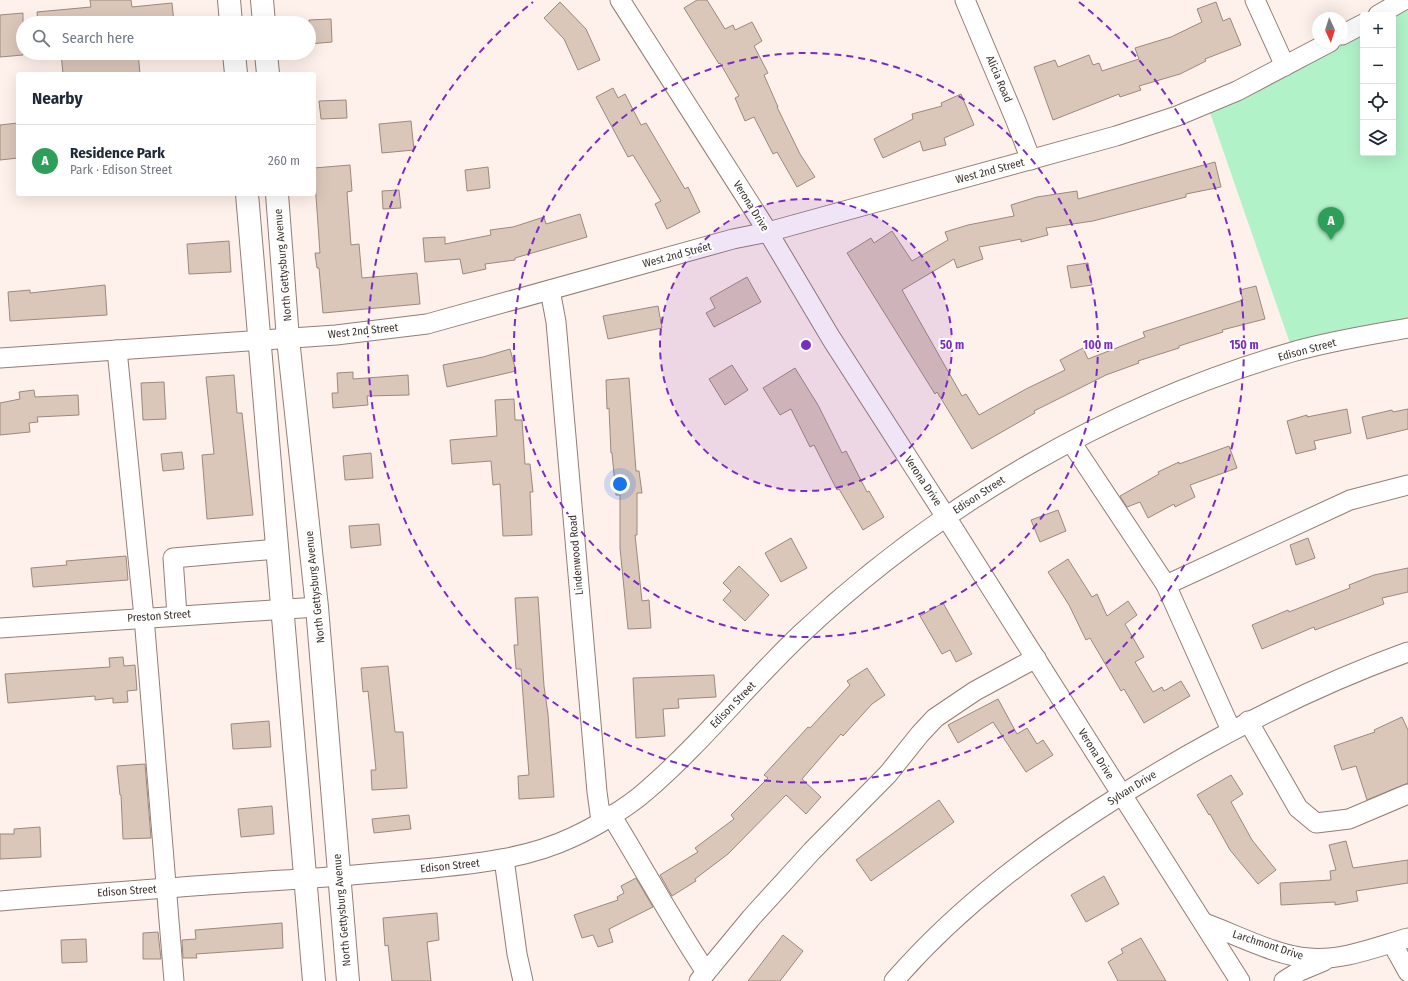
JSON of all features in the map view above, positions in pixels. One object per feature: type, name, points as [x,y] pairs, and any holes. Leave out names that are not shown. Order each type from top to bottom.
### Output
[{"type":"main road","points":[[229,0],[230,16]]},
{"type":"main road","points":[[262,0],[263,16]]},
{"type":"main road","points":[[235,60],[236,72]]},
{"type":"main road","points":[[267,60],[268,72]]},
{"type":"main road","points":[[247,196],[261,340],[277,549],[314,981]]},
{"type":"main road","name":"North Gettysburg Avenue","points":[[277,196],[288,338],[317,607],[348,981]]},
{"type":"street","name":"Verona Drive","points":[[620,0],[768,232],[831,338],[946,516],[1204,923],[1239,981]]},
{"type":"street","name":"Alicia Road","points":[[965,0],[1031,160]]},
{"type":"street","points":[[1255,0],[1285,66]]},
{"type":"street","points":[[1383,12],[1404,0]]},
{"type":"street","points":[[1348,32],[1360,26]]},
{"type":"street","name":"West 2nd Street","points":[[0,358],[288,338],[427,324],[733,239],[768,232],[1116,136],[1178,116],[1237,91],[1319,48]]},
{"type":"street","name":"Lindenwood Road","points":[[550,290],[556,322],[597,792],[606,818]]},
{"type":"street","name":"Edison Street","points":[[0,901],[166,888],[339,878],[504,859],[530,853],[571,838],[644,794],[701,739],[799,636],[839,600],[880,566],[946,516],[996,484],[1070,442],[1115,419],[1241,369],[1293,352],[1355,337],[1408,328]]},
{"type":"street","points":[[117,350],[144,617],[174,981]]},
{"type":"street","points":[[1070,442],[1166,585],[1231,730]]},
{"type":"street","points":[[1166,585],[1350,500],[1408,485]]},
{"type":"street","points":[[177,615],[173,558],[277,549]]},
{"type":"street","name":"Preston Street","points":[[0,628],[144,617],[317,607]]},
{"type":"street","name":"Sylvan Drive","points":[[894,981],[910,962],[982,895],[1022,862],[1095,810],[1122,795],[1178,759],[1248,721],[1329,683],[1408,652]]},
{"type":"street","points":[[606,818],[633,851],[703,977],[751,918],[812,851],[888,774],[920,734],[935,718],[975,691],[1036,658]]},
{"type":"street","points":[[1248,721],[1298,808],[1316,823],[1349,819],[1408,794]]},
{"type":"street","points":[[504,859],[517,954],[523,981]]},
{"type":"street","name":"Larchmont Drive","points":[[1204,923],[1297,957],[1333,958]]},
{"type":"street","points":[[1400,941],[1408,972]]},
{"type":"street","name":"Larchmont Drive","points":[[1284,981],[1305,969],[1333,958],[1400,941]]},
{"type":"green space","points":[[1408,0],[1408,328],[1293,352],[1207,104],[1316,48],[1348,48],[1348,32],[1360,26],[1360,156],[1396,156],[1396,12]]},
{"type":"building","points":[[90,0],[131,0],[132,7],[172,3],[173,16],[37,16],[37,12],[91,7]]},
{"type":"building","points":[[697,0],[707,0],[725,29],[733,25],[735,30],[752,22],[762,41],[754,46],[768,73],[764,75],[777,107],[800,154],[815,177],[797,187],[777,152],[773,154],[754,117],[745,121],[735,98],[739,96],[720,63],[719,64],[684,8]]},
{"type":"building","points":[[560,2],[586,29],[600,60],[578,70],[564,39],[544,18]]},
{"type":"building","points":[[1216,2],[1223,21],[1230,18],[1241,45],[1205,59],[1206,61],[1180,74],[1139,86],[1141,90],[1120,97],[1119,94],[1053,120],[1034,67],[1055,60],[1058,67],[1089,55],[1093,65],[1099,63],[1102,71],[1139,59],[1135,48],[1171,37],[1202,22],[1197,9]]},
{"type":"building","points":[[23,13],[23,16],[16,16],[16,56],[0,57],[0,15]]},
{"type":"building","points":[[331,19],[332,42],[316,43],[316,20]]},
{"type":"building","points":[[62,60],[139,60],[140,72],[63,72]]},
{"type":"building","points":[[613,88],[618,98],[625,94],[641,125],[646,123],[685,189],[688,187],[700,212],[667,229],[655,204],[661,201],[633,155],[628,157],[596,97]]},
{"type":"building","points":[[961,94],[974,125],[944,138],[946,145],[923,151],[920,141],[883,158],[874,139],[913,119],[912,114],[942,106],[941,103]]},
{"type":"building","points":[[346,100],[347,118],[321,119],[319,101]]},
{"type":"building","points":[[411,121],[414,150],[382,153],[379,124]]},
{"type":"building","points":[[16,123],[16,158],[0,160],[0,125]]},
{"type":"building","points":[[1215,162],[1221,187],[1186,194],[1186,197],[1093,221],[1046,228],[1048,235],[1021,242],[1021,239],[979,247],[983,259],[957,268],[954,259],[902,290],[962,396],[966,394],[979,415],[1026,389],[1065,370],[1060,360],[1083,348],[1088,359],[1145,337],[1143,332],[1243,300],[1240,290],[1256,286],[1265,319],[1222,330],[1223,332],[1138,361],[1139,363],[1106,375],[1034,411],[1035,413],[972,449],[937,392],[935,394],[847,253],[871,238],[874,243],[892,231],[912,261],[948,240],[945,232],[968,225],[1014,216],[1011,205],[1037,197],[1077,191],[1078,199]]},
{"type":"building","points":[[350,165],[352,191],[347,192],[351,245],[359,244],[362,278],[417,273],[420,304],[323,313],[319,268],[317,268],[315,253],[320,253],[316,196],[316,168]]},
{"type":"building","points":[[488,167],[490,188],[467,191],[465,170]]},
{"type":"building","points":[[399,190],[401,208],[383,209],[382,191]]},
{"type":"building","points":[[580,214],[587,237],[515,258],[515,260],[485,264],[486,269],[463,274],[460,259],[425,262],[423,238],[445,237],[445,244],[491,235],[490,230],[513,227],[544,217],[546,224]]},
{"type":"building","points":[[229,241],[231,272],[189,274],[187,244]]},
{"type":"building","points":[[1088,263],[1092,285],[1071,288],[1067,266]]},
{"type":"building","points":[[747,277],[761,302],[714,327],[706,313],[715,308],[710,298]]},
{"type":"building","points":[[105,285],[107,315],[10,321],[8,292],[30,290],[30,293]]},
{"type":"building","points":[[658,306],[662,328],[608,339],[603,316]]},
{"type":"building","points":[[510,349],[516,371],[447,387],[443,365],[483,357]]},
{"type":"building","points":[[732,365],[748,390],[725,405],[709,379]]},
{"type":"building","points":[[795,368],[818,405],[842,453],[846,451],[867,492],[869,491],[884,517],[863,530],[839,489],[837,490],[814,445],[810,447],[791,409],[780,415],[763,388]]},
{"type":"building","points":[[353,372],[353,379],[408,375],[409,395],[367,396],[368,405],[333,408],[332,393],[338,393],[337,373]]},
{"type":"building","points":[[234,375],[237,413],[242,413],[253,515],[207,519],[202,455],[214,454],[206,377]]},
{"type":"building","points":[[629,378],[636,471],[639,471],[642,493],[637,493],[637,535],[635,535],[642,601],[649,600],[651,628],[628,629],[620,548],[620,495],[616,495],[611,453],[609,408],[607,409],[606,380]]},
{"type":"building","points":[[164,382],[166,419],[143,420],[141,383]]},
{"type":"building","points":[[34,390],[35,397],[78,395],[79,415],[37,417],[38,422],[29,423],[30,432],[0,435],[0,403],[20,399],[19,392]]},
{"type":"building","points":[[514,399],[515,420],[522,420],[525,464],[530,464],[533,492],[530,492],[532,535],[503,536],[500,484],[493,485],[491,461],[452,464],[450,440],[497,436],[495,400]]},
{"type":"building","points":[[1347,409],[1351,433],[1314,441],[1316,449],[1296,454],[1287,421],[1307,415],[1307,417]]},
{"type":"building","points":[[1408,409],[1408,429],[1367,439],[1362,417],[1392,410],[1393,412]]},
{"type":"building","points":[[1229,446],[1237,468],[1190,485],[1195,497],[1175,507],[1174,504],[1148,518],[1140,502],[1127,507],[1120,496],[1159,474],[1158,472],[1179,462],[1179,464]]},
{"type":"building","points":[[182,452],[184,469],[163,471],[161,454]]},
{"type":"building","points":[[371,453],[373,478],[345,480],[343,456]]},
{"type":"building","points":[[1058,510],[1066,531],[1040,542],[1031,520]]},
{"type":"building","points":[[379,524],[381,545],[351,548],[349,526]]},
{"type":"building","points":[[791,538],[807,568],[781,582],[765,553]]},
{"type":"building","points":[[1308,538],[1315,558],[1296,565],[1290,545]]},
{"type":"building","points":[[126,556],[128,580],[33,587],[31,568],[67,565],[66,561]]},
{"type":"building","points":[[1068,559],[1092,597],[1097,594],[1107,616],[1128,601],[1137,615],[1125,624],[1144,657],[1135,662],[1153,692],[1162,687],[1164,691],[1181,681],[1190,696],[1144,723],[1124,689],[1121,691],[1090,638],[1086,640],[1069,605],[1048,572]]},
{"type":"building","points":[[739,566],[769,595],[745,621],[723,600],[731,591],[723,583]]},
{"type":"building","points":[[1408,568],[1408,592],[1382,598],[1384,604],[1315,630],[1314,627],[1262,649],[1252,625],[1288,610],[1289,612],[1350,588],[1349,585],[1374,575]]},
{"type":"building","points":[[538,597],[554,797],[519,799],[518,776],[529,775],[521,669],[516,669],[514,645],[518,645],[515,598]]},
{"type":"building","points":[[943,603],[972,654],[956,662],[950,650],[942,654],[920,616]]},
{"type":"building","points":[[123,657],[124,666],[135,665],[137,690],[127,691],[128,702],[113,703],[113,698],[95,700],[95,696],[8,703],[5,674],[110,667],[109,658]]},
{"type":"building","points":[[388,666],[395,732],[403,732],[407,788],[372,790],[371,770],[376,770],[368,691],[363,692],[361,668]]},
{"type":"building","points":[[867,668],[885,695],[872,704],[843,736],[841,734],[802,779],[821,797],[806,814],[786,795],[728,854],[695,879],[696,881],[672,896],[660,875],[698,852],[695,848],[734,819],[731,815],[768,778],[764,775],[808,727],[810,728],[850,685],[847,681]]},
{"type":"building","points":[[714,675],[716,697],[678,699],[679,708],[663,709],[665,736],[636,738],[633,678]]},
{"type":"building","points":[[998,699],[1017,734],[1027,728],[1037,744],[1043,740],[1053,755],[1026,772],[993,722],[958,743],[948,725]]},
{"type":"building","points":[[1402,717],[1408,730],[1408,783],[1367,800],[1356,766],[1342,770],[1334,746],[1375,732],[1374,730]]},
{"type":"building","points":[[269,721],[271,747],[233,749],[231,724]]},
{"type":"building","points":[[145,764],[151,838],[123,839],[121,795],[117,766]]},
{"type":"building","points":[[1231,775],[1243,794],[1231,802],[1252,840],[1276,870],[1258,884],[1230,850],[1210,814],[1209,815],[1197,795]]},
{"type":"building","points":[[939,800],[954,822],[871,881],[856,860]]},
{"type":"building","points":[[272,806],[274,834],[241,837],[238,809]]},
{"type":"building","points":[[409,815],[411,829],[374,833],[372,819]]},
{"type":"building","points":[[40,827],[41,857],[0,859],[0,834],[14,834],[14,829]]},
{"type":"building","points":[[1346,841],[1353,868],[1408,860],[1408,883],[1356,891],[1358,901],[1335,905],[1335,902],[1281,905],[1280,883],[1331,880],[1330,871],[1336,870],[1329,845]]},
{"type":"building","points":[[1104,876],[1119,904],[1086,922],[1071,895]]},
{"type":"building","points":[[636,878],[653,907],[609,929],[613,942],[598,947],[593,935],[582,938],[574,915],[618,900],[617,897],[624,893],[621,886]]},
{"type":"building","points":[[437,913],[439,940],[427,942],[431,981],[392,981],[388,945],[385,946],[383,918]]},
{"type":"building","points":[[282,923],[283,948],[196,954],[197,958],[183,958],[182,940],[196,939],[195,930]]},
{"type":"building","points":[[158,932],[161,959],[143,959],[143,933]]},
{"type":"building","points":[[783,935],[803,951],[780,981],[748,981]]},
{"type":"building","points":[[1141,938],[1166,981],[1118,981],[1108,962],[1123,953],[1121,949]]},
{"type":"building","points":[[86,939],[87,962],[62,963],[61,940]]},
{"type":"place","name":"Residence Park","points":[[1331,240]]}]
